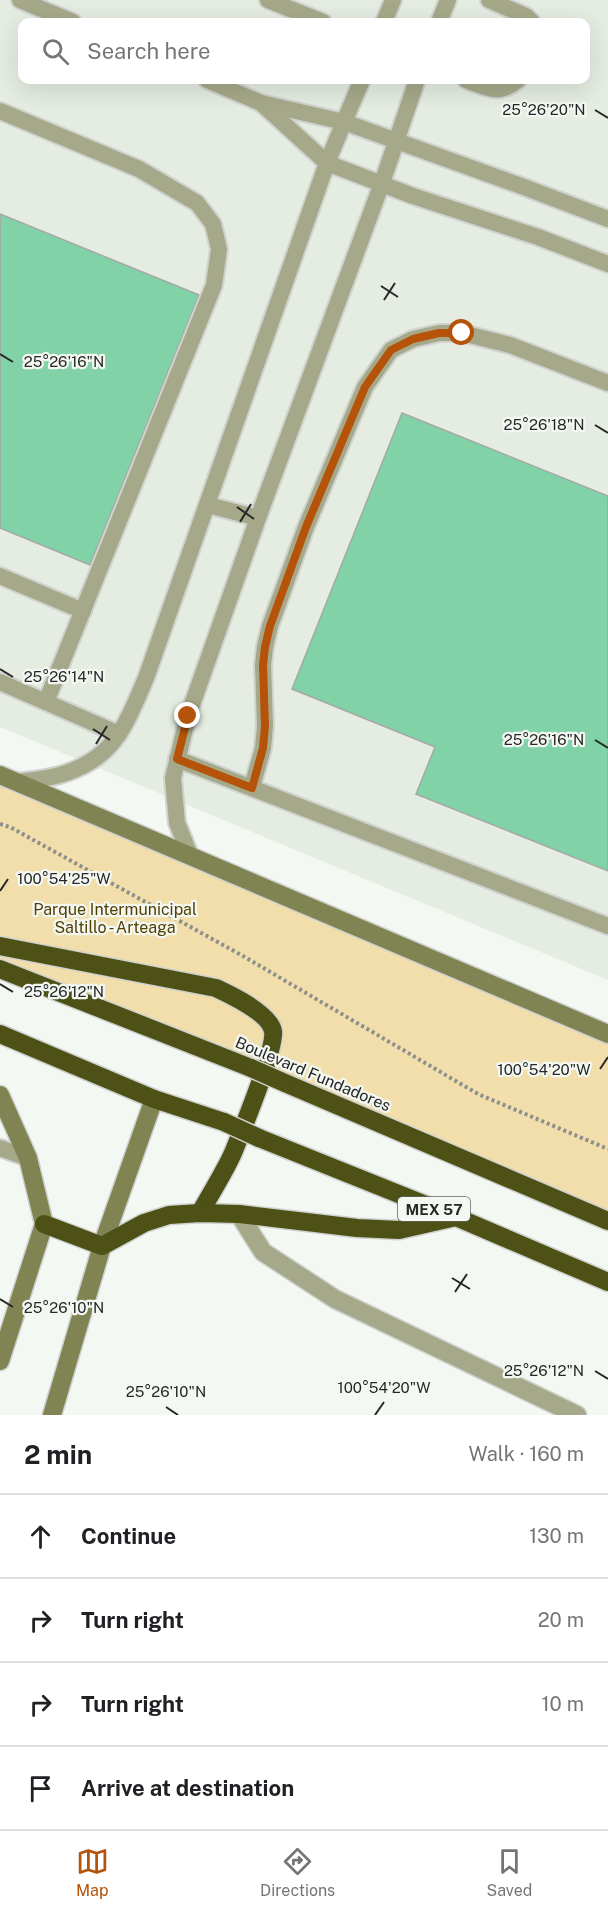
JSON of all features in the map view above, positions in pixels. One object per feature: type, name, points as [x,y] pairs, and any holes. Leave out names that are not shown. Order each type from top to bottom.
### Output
[{"type":"highway","points":[[0,946],[216,988],[242,1000],[262,1016],[273,1030],[268,1059],[232,1154],[200,1213]]},
{"type":"highway","name":"Boulevard Fundadores","points":[[0,969],[251,1068],[608,1221]]},
{"type":"highway","name":"MEX 57","points":[[0,1034],[154,1099],[224,1122],[608,1282]]},
{"type":"highway","points":[[44,1224],[102,1246],[144,1223],[169,1215],[239,1214],[357,1228],[399,1230],[456,1217]]},
{"type":"main road","points":[[8,779],[606,1033]]},
{"type":"main road","points":[[0,1095],[28,1158],[44,1224],[0,1361]]},
{"type":"main road","points":[[52,1415],[102,1246],[154,1099]]},
{"type":"street","points":[[239,1214],[263,1252],[334,1299],[577,1415]]},
{"type":"lane","points":[[20,0],[63,18]]},
{"type":"lane","points":[[268,0],[313,18]]},
{"type":"lane","points":[[386,18],[393,0]]},
{"type":"lane","points":[[441,18],[448,0]]},
{"type":"lane","points":[[489,0],[528,18]]},
{"type":"lane","points":[[216,84],[261,103],[344,122],[608,219]]},
{"type":"lane","points":[[8,779],[62,774],[92,762],[113,744],[127,721],[146,678],[327,163],[360,84]]},
{"type":"lane","points":[[190,855],[177,823],[173,778],[188,716],[258,518],[382,183],[416,84]]},
{"type":"lane","points":[[477,84],[490,89],[505,89],[512,84]]},
{"type":"lane","points":[[261,103],[327,163],[413,196],[538,237],[608,264]]},
{"type":"lane","points":[[0,111],[139,169],[197,203],[213,224],[219,249],[214,285],[46,702]]},
{"type":"lane","points":[[252,788],[263,748],[266,708],[263,665],[270,626],[306,527],[365,387],[391,350],[413,339],[439,333],[462,333],[510,345],[608,383]]},
{"type":"lane","points":[[208,504],[258,518]]},
{"type":"lane","points":[[0,576],[83,611]]},
{"type":"lane","points":[[0,682],[119,734]]},
{"type":"lane","points":[[177,759],[608,926]]},
{"type":"lane","points":[[0,1148],[28,1158]]},
{"type":"path","points":[[0,824],[243,956],[478,1094],[608,1149]]},
{"type":"shaded area","points":[[0,0],[608,0],[608,980],[0,727]]},
{"type":"green space","name":"Parque Intermunicipal Saltillo - Arteaga","points":[[0,775],[608,1037],[608,1221],[0,965]]},
{"type":"building","points":[[0,214],[199,295],[90,565],[0,528]]},
{"type":"building","points":[[402,413],[608,496],[608,871],[416,794],[435,747],[292,689]]},
{"type":"route","points":[[188,716],[177,759],[252,788],[263,748],[266,708],[263,665],[270,626],[306,527],[365,387],[391,350],[413,339],[439,333],[462,333]]}]
